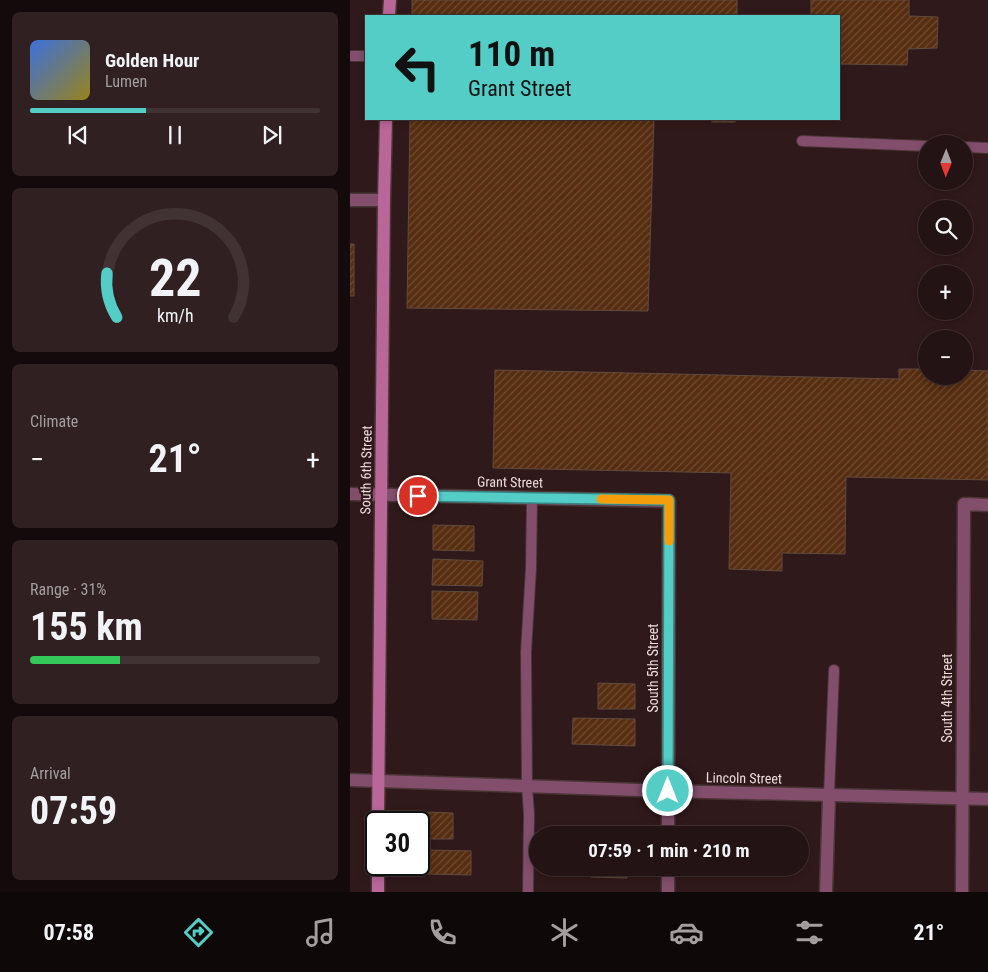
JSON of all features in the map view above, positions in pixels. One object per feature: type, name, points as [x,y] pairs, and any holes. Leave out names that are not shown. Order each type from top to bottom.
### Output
[{"type":"street","points":[[389,15],[390,0]]},
{"type":"street","name":"South 6th Street","points":[[378,811],[386,120]]},
{"type":"street","points":[[350,200],[384,200]]},
{"type":"street","name":"Grant Street","points":[[350,494],[669,500]]},
{"type":"street","name":"South 5th Street","points":[[668,826],[669,500]]},
{"type":"street","name":"South 4th Street","points":[[962,892],[964,504],[988,505]]},
{"type":"street","name":"Lincoln Street","points":[[350,780],[668,791],[988,799]]},
{"type":"street","points":[[826,892],[829,795]]},
{"type":"street","points":[[378,876],[378,892]]},
{"type":"street","points":[[668,876],[668,892]]},
{"type":"lane","points":[[350,56],[365,56]]},
{"type":"lane","points":[[802,141],[918,146]]},
{"type":"lane","points":[[973,147],[988,148]]},
{"type":"lane","points":[[528,892],[529,814],[526,652],[531,568],[532,498]]},
{"type":"lane","points":[[829,795],[834,670]]},
{"type":"building","points":[[412,0],[737,0],[737,15],[412,15]]},
{"type":"building","points":[[811,0],[909,0],[909,16],[938,17],[937,48],[908,49],[907,65],[840,64],[840,15],[811,15]]},
{"type":"building","points":[[410,120],[654,120],[648,311],[407,308]]},
{"type":"building","points":[[712,120],[735,120],[735,122],[712,122]]},
{"type":"building","points":[[350,244],[354,244],[354,296],[350,296]]},
{"type":"building","points":[[899,369],[918,369],[918,385],[973,385],[973,370],[988,371],[988,480],[846,477],[845,554],[782,553],[782,571],[729,569],[731,473],[493,468],[495,370],[899,379]]},
{"type":"building","points":[[433,525],[474,526],[474,551],[433,550]]},
{"type":"building","points":[[433,559],[483,561],[482,586],[432,585]]},
{"type":"building","points":[[432,591],[478,592],[477,620],[432,619]]},
{"type":"building","points":[[598,683],[635,684],[635,709],[598,709]]},
{"type":"building","points":[[573,718],[635,719],[635,746],[572,744]]},
{"type":"building","points":[[430,812],[453,813],[453,839],[430,839]]},
{"type":"building","points":[[430,850],[471,851],[471,875],[430,874]]},
{"type":"building","points":[[627,876],[627,878],[591,877]]},
{"type":"slow traffic","points":[[601,499],[669,500],[669,541]]},
{"type":"route","points":[[418,496],[669,500],[668,791]]}]
